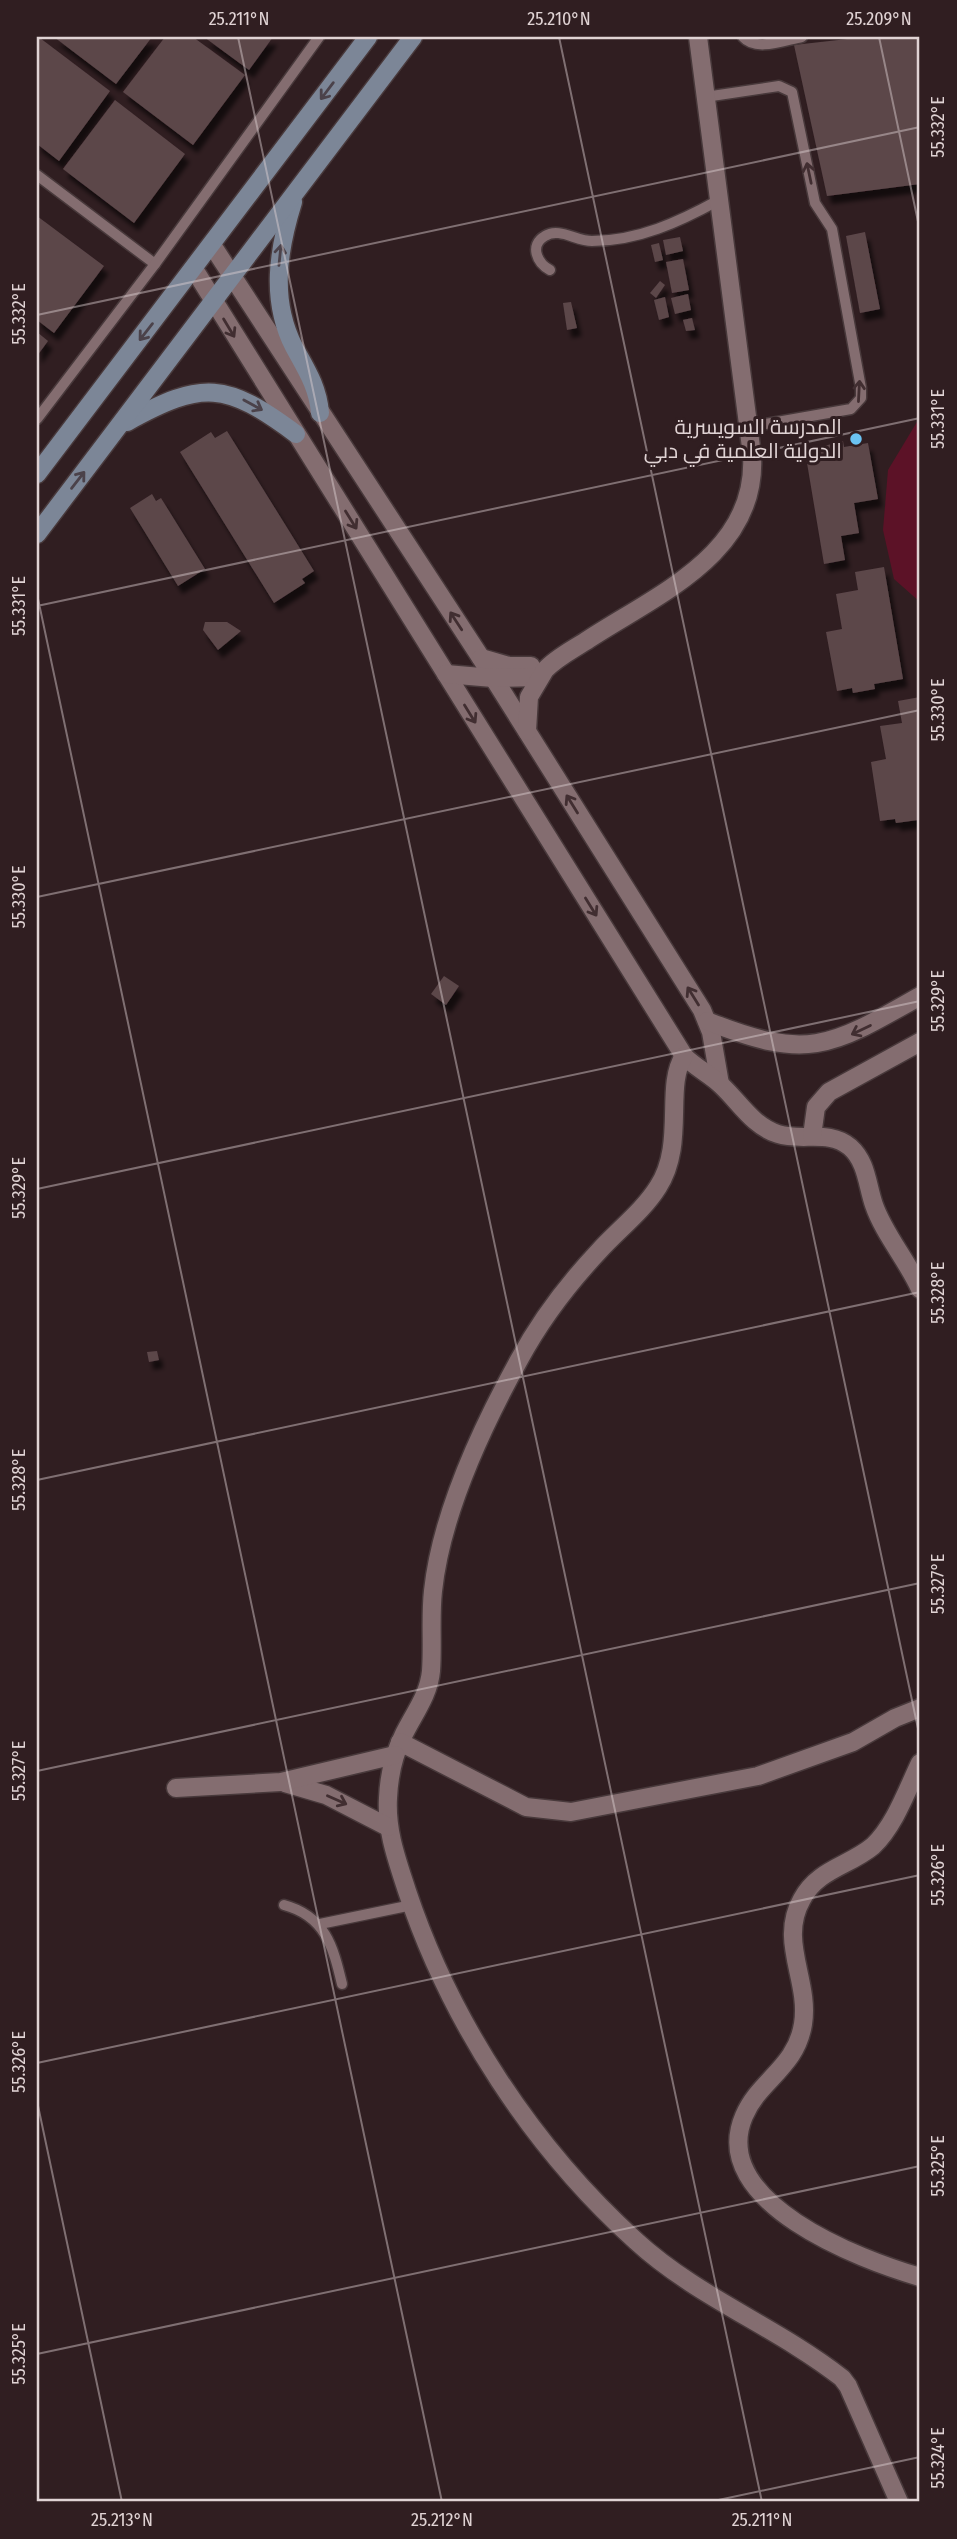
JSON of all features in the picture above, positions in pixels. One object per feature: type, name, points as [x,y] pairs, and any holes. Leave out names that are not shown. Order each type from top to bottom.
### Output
[{"type":"street","points":[[37,474],[368,37]]},
{"type":"street","points":[[37,534],[413,37]]},
{"type":"street","points":[[527,732],[529,697],[539,677],[552,663],[695,570],[724,545],[740,520],[750,493],[753,473],[748,427],[698,37]]},
{"type":"street","points":[[297,190],[282,238],[278,288],[286,326],[313,381],[320,413]]},
{"type":"street","points":[[212,245],[481,658],[707,1021],[720,1084]]},
{"type":"street","points":[[194,269],[684,1056],[720,1084],[751,1117],[769,1130],[790,1137],[812,1136],[838,1140],[859,1157],[879,1218],[905,1256],[920,1289]]},
{"type":"street","points":[[121,425],[169,400],[207,392],[223,393],[251,403],[296,434]]},
{"type":"street","points":[[481,658],[523,667],[552,663]]},
{"type":"street","points":[[446,674],[493,678],[539,677]]},
{"type":"street","points":[[707,1021],[754,1040],[807,1045],[825,1043],[860,1030],[920,996]]},
{"type":"street","points":[[812,1136],[816,1107],[829,1092],[920,1042]]},
{"type":"street","points":[[684,1056],[677,1073],[674,1144],[664,1177],[647,1202],[573,1280],[546,1316],[519,1359],[467,1470],[442,1547],[433,1589],[428,1687],[397,1748],[388,1794],[388,1827],[412,1905],[464,2018],[530,2126],[610,2217],[667,2268],[842,2378],[848,2386],[899,2502]]},
{"type":"street","points":[[176,1788],[281,1782],[397,1748],[526,1807],[571,1812],[758,1776],[853,1742],[895,1718],[920,1708]]},
{"type":"street","points":[[920,1763],[882,1836],[863,1853],[826,1872],[801,1900],[791,1936],[804,1999],[800,2036],[783,2069],[748,2108],[739,2138],[742,2158],[755,2186],[787,2220],[886,2265],[920,2277]]},
{"type":"street","points":[[281,1782],[326,1795],[388,1827]]},
{"type":"lane","points":[[37,419],[155,264],[319,37]]},
{"type":"lane","points":[[743,37],[753,45],[802,37]]},
{"type":"lane","points":[[705,97],[779,86],[792,92],[815,204],[829,219],[832,229],[861,388],[861,398],[851,409],[748,427]]},
{"type":"lane","points":[[37,175],[155,264]]},
{"type":"lane","points":[[550,270],[543,267],[536,254],[540,240],[545,235],[560,233],[595,241],[656,230],[680,222],[719,200]]},
{"type":"lane","points":[[284,1905],[297,1908],[320,1924],[334,1950],[342,1984]]},
{"type":"lane","points":[[320,1924],[412,1905]]},
{"type":"shaded area","points":[[920,417],[920,602],[894,579],[883,530],[888,470]]},
{"type":"building","points":[[54,37],[152,37],[116,84]]},
{"type":"building","points":[[165,37],[193,37],[245,75],[193,145],[123,92]]},
{"type":"building","points":[[204,37],[273,37],[249,70]]},
{"type":"building","points":[[865,37],[920,37],[920,184],[827,196],[794,45]]},
{"type":"building","points":[[40,38],[110,91],[59,161],[37,144],[37,43]]},
{"type":"building","points":[[115,100],[185,154],[134,223],[63,169]]},
{"type":"building","points":[[37,216],[104,266],[54,333],[37,320]]},
{"type":"building","points":[[865,232],[880,309],[860,313],[846,236]]},
{"type":"building","points":[[680,237],[683,251],[666,255],[663,240]]},
{"type":"building","points":[[659,243],[663,260],[655,262],[651,245]]},
{"type":"building","points":[[683,259],[689,290],[672,293],[666,262]]},
{"type":"building","points":[[660,281],[665,285],[656,298],[650,293]]},
{"type":"building","points":[[688,294],[691,310],[675,314],[671,298]]},
{"type":"building","points":[[665,297],[669,317],[659,320],[654,300]]},
{"type":"building","points":[[571,302],[577,328],[567,330],[563,303]]},
{"type":"building","points":[[692,318],[695,330],[686,331],[683,320]]},
{"type":"building","points":[[37,332],[48,341],[37,356]]},
{"type":"building","points":[[227,431],[314,571],[302,579],[305,583],[274,603],[180,452],[211,432],[215,438]]},
{"type":"building","points":[[843,441],[844,447],[868,443],[878,499],[854,503],[859,533],[841,536],[845,560],[824,564],[805,451]]},
{"type":"building","points":[[152,494],[156,501],[161,498],[205,569],[178,586],[130,508]]},
{"type":"building","points":[[884,567],[903,679],[874,684],[875,689],[853,693],[852,688],[837,691],[826,632],[842,629],[836,594],[858,590],[855,572]]},
{"type":"building","points":[[205,622],[227,622],[241,631],[218,650],[203,630]]},
{"type":"building","points":[[920,697],[920,814],[917,815],[918,820],[896,823],[895,819],[880,821],[871,762],[886,759],[880,726],[902,723],[898,701]]},
{"type":"building","points":[[444,976],[459,986],[446,1005],[431,994]]},
{"type":"building","points":[[157,1351],[159,1360],[149,1362],[147,1352]]},
{"type":"place","name":"المدرسة السويسرية الدولية العلمية في دبي","points":[[856,439]]}]
